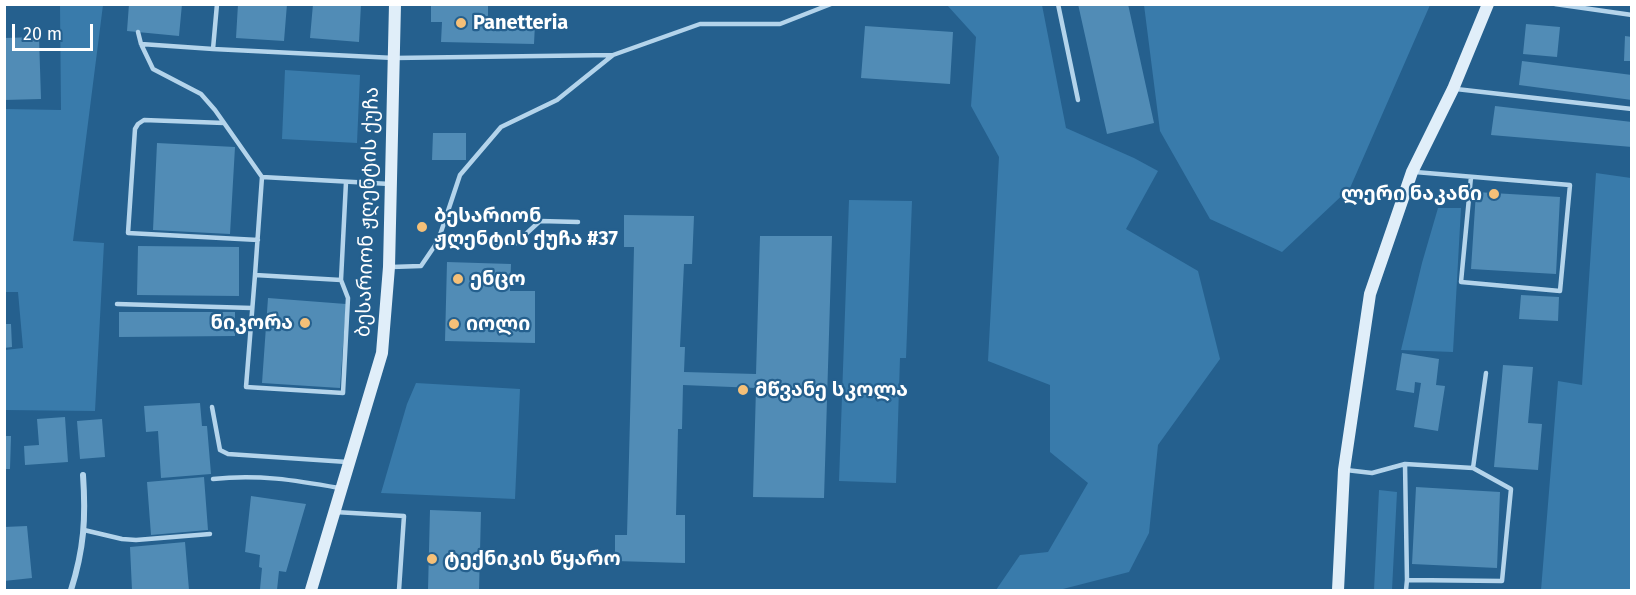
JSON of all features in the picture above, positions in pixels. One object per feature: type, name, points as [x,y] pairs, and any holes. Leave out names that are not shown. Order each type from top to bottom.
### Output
[{"type":"main road","name":"ბესარიონ ჟღენტის ქუჩა","points":[[311,591],[382,354],[389,267],[395,4]]},
{"type":"main road","points":[[1338,591],[1344,470],[1370,294],[1412,172],[1453,89],[1488,4]]},
{"type":"street","points":[[74,588],[84,530],[83,475]]},
{"type":"lane","points":[[213,49],[217,4]]},
{"type":"lane","points":[[389,267],[421,266],[438,241],[460,175],[501,128],[557,100],[613,56],[700,24],[780,24],[831,4]]},
{"type":"lane","points":[[1058,4],[1078,100]]},
{"type":"lane","points":[[1554,4],[1632,15]]},
{"type":"lane","points":[[138,32],[153,69],[201,94],[262,177],[246,387],[343,393],[348,297],[341,280],[346,183]]},
{"type":"lane","points":[[141,44],[394,58],[613,56]]},
{"type":"lane","points":[[1453,89],[1632,109]]},
{"type":"lane","points":[[224,123],[144,120],[138,124],[135,129],[128,232],[258,240]]},
{"type":"lane","points":[[1412,172],[1570,185],[1560,291],[1461,282],[1471,177]]},
{"type":"lane","points":[[262,177],[390,184]]},
{"type":"lane","points":[[438,241],[516,243],[540,221],[578,222]]},
{"type":"lane","points":[[255,275],[341,280]]},
{"type":"lane","points":[[117,304],[252,308]]},
{"type":"lane","points":[[1473,468],[1486,373]]},
{"type":"lane","points":[[212,407],[220,450],[228,454],[350,462]]},
{"type":"lane","points":[[1344,470],[1372,473],[1405,464],[1473,468],[1511,489],[1503,581],[1407,580]]},
{"type":"lane","points":[[1405,464],[1406,591]]},
{"type":"lane","points":[[213,479],[239,476],[283,478],[342,488]]},
{"type":"lane","points":[[334,512],[405,516],[399,591]]},
{"type":"lane","points":[[84,530],[136,540],[210,534]]},
{"type":"shaded area","points":[[1144,4],[1430,5],[1350,188],[1282,252],[1210,219],[1160,131]]},
{"type":"shaded area","points":[[60,5],[103,5],[73,241],[104,243],[95,411],[5,410],[5,350],[23,348],[18,292],[5,292],[5,109],[61,110]]},
{"type":"shaded area","points":[[947,5],[1042,5],[1066,128],[1158,171],[1126,229],[1198,271],[1220,359],[1158,445],[1149,533],[1129,572],[1059,590],[996,590],[1020,555],[1048,552],[1088,483],[1050,452],[1050,385],[988,361],[999,157],[971,106],[976,37]]},
{"type":"shaded area","points":[[285,70],[360,75],[357,143],[282,139]]},
{"type":"shaded area","points":[[1596,173],[1631,178],[1631,590],[1541,590],[1558,381],[1582,385]]},
{"type":"shaded area","points":[[849,200],[912,201],[906,358],[900,358],[896,483],[839,481]]},
{"type":"shaded area","points":[[1438,208],[1461,208],[1453,352],[1401,350],[1422,263]]},
{"type":"shaded area","points":[[416,383],[520,389],[515,499],[381,493],[407,404]]},
{"type":"shaded area","points":[[1379,490],[1397,492],[1392,590],[1374,590]]},
{"type":"building","points":[[129,4],[182,4],[179,36],[127,31]]},
{"type":"building","points":[[238,4],[287,4],[284,41],[236,38]]},
{"type":"building","points":[[313,4],[361,4],[359,42],[310,38]]},
{"type":"building","points":[[431,4],[488,4],[488,23],[535,24],[534,44],[441,42],[442,22],[431,22]]},
{"type":"building","points":[[1078,4],[1128,4],[1154,123],[1107,134]]},
{"type":"building","points":[[1526,24],[1560,27],[1557,57],[1523,54]]},
{"type":"building","points":[[865,26],[953,32],[950,84],[861,78]]},
{"type":"building","points":[[1625,36],[1632,37],[1632,61],[1624,61]]},
{"type":"building","points":[[39,37],[41,99],[4,100],[4,38]]},
{"type":"building","points":[[1522,61],[1632,75],[1632,100],[1519,85]]},
{"type":"building","points":[[1495,106],[1632,122],[1632,147],[1491,135]]},
{"type":"building","points":[[433,133],[466,133],[466,160],[432,160]]},
{"type":"building","points":[[157,143],[235,147],[230,234],[153,230]]},
{"type":"building","points":[[1476,192],[1560,197],[1556,274],[1471,269]]},
{"type":"building","points":[[624,215],[694,216],[692,264],[684,264],[680,347],[685,347],[684,372],[756,374],[760,236],[832,236],[824,498],[753,497],[756,388],[683,385],[682,429],[678,429],[676,515],[685,515],[685,563],[615,561],[615,535],[627,535],[634,247],[624,247]]},
{"type":"building","points":[[138,246],[239,247],[239,296],[137,295]]},
{"type":"building","points":[[447,262],[511,264],[510,291],[535,291],[535,343],[445,341]]},
{"type":"building","points":[[1521,295],[1559,297],[1558,321],[1519,319]]},
{"type":"building","points":[[268,298],[346,304],[340,388],[262,383]]},
{"type":"building","points":[[119,312],[235,312],[235,336],[119,337]]},
{"type":"building","points":[[4,324],[11,324],[12,347],[4,348]]},
{"type":"building","points":[[1402,353],[1439,359],[1436,385],[1445,386],[1438,431],[1414,427],[1421,383],[1415,382],[1414,393],[1396,390]]},
{"type":"building","points":[[1503,365],[1533,367],[1528,423],[1542,424],[1538,470],[1494,467]]},
{"type":"building","points":[[200,403],[202,426],[207,426],[211,474],[161,478],[158,431],[146,432],[144,406]]},
{"type":"building","points":[[65,417],[68,462],[25,465],[24,446],[39,445],[37,419]]},
{"type":"building","points":[[102,419],[105,457],[80,459],[77,421]]},
{"type":"building","points":[[4,436],[11,436],[10,469],[4,469]]},
{"type":"building","points":[[204,477],[208,530],[151,535],[147,482]]},
{"type":"building","points":[[1416,487],[1500,492],[1497,568],[1412,564]]},
{"type":"building","points":[[251,496],[306,504],[286,572],[279,571],[277,590],[260,589],[262,568],[259,567],[260,555],[245,552]]},
{"type":"building","points":[[430,510],[481,512],[479,590],[428,590]]},
{"type":"building","points":[[27,526],[32,578],[4,581],[4,527]]},
{"type":"building","points":[[185,542],[189,590],[132,590],[130,547]]},
{"type":"place","name":"Panetteria","points":[[461,23]]},
{"type":"place","name":"ლერი ნაკანი","points":[[1494,194]]},
{"type":"place","name":"ბესარიონ ჟღენტის ქუჩა #37","points":[[422,227]]},
{"type":"place","name":"ენცო","points":[[458,279]]},
{"type":"place","name":"ნიკორა","points":[[305,323]]},
{"type":"place","name":"იოლი","points":[[454,324]]},
{"type":"place","name":"მწვანე სკოლა","points":[[743,390]]},
{"type":"place","name":"ტექნიკის წყარო","points":[[432,559]]}]
